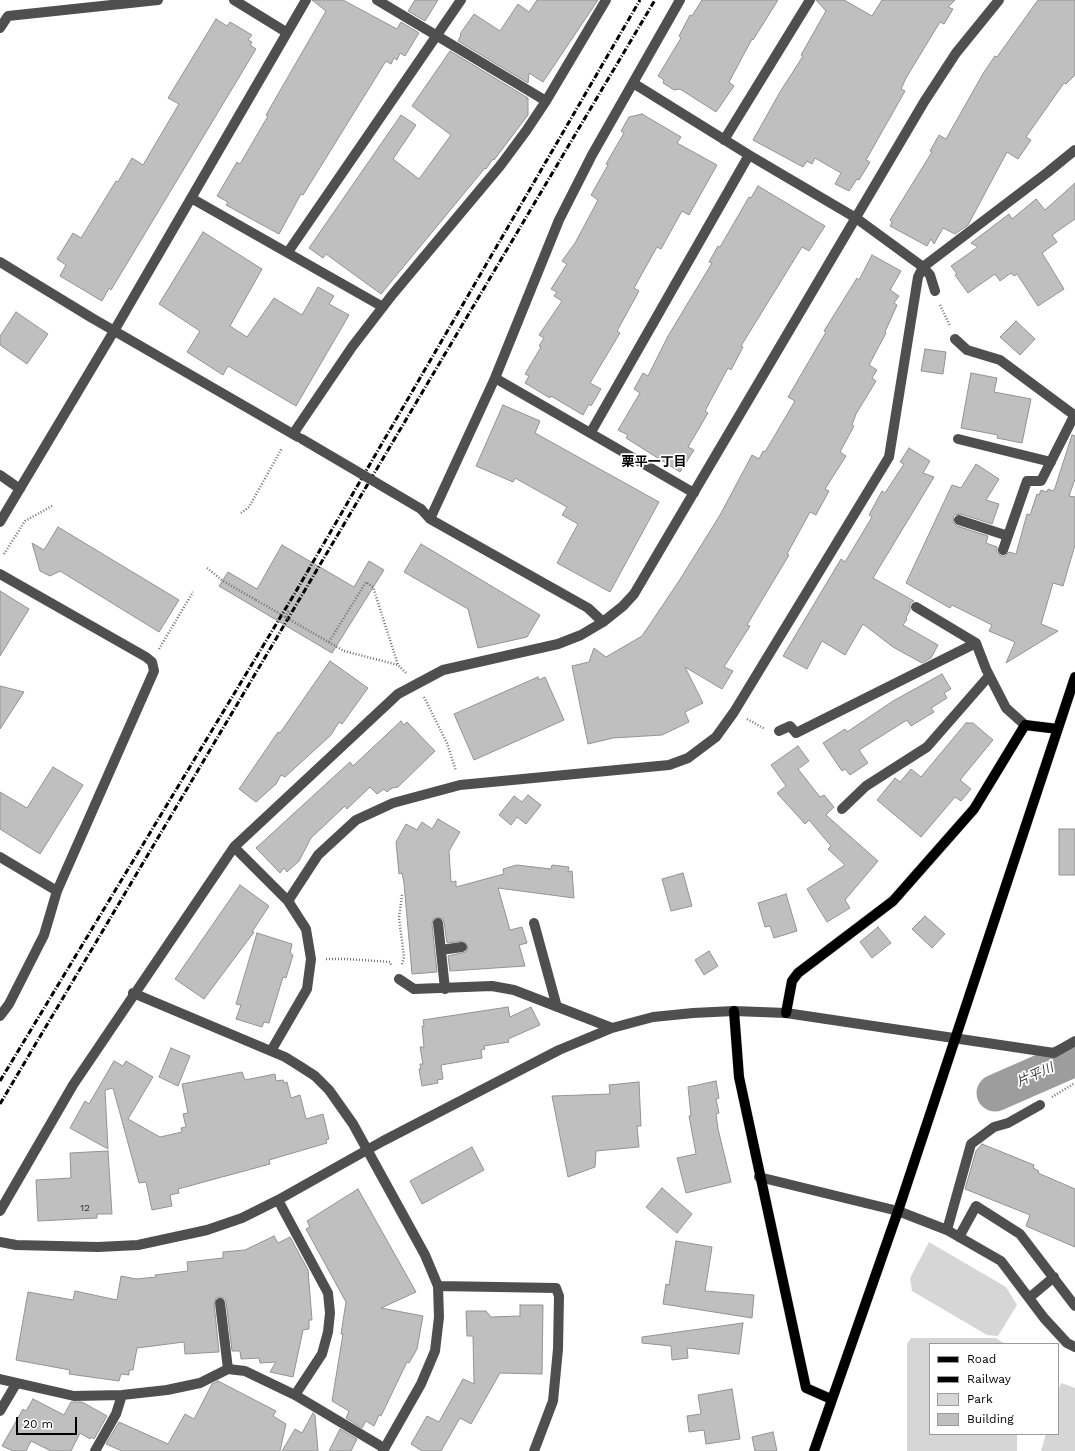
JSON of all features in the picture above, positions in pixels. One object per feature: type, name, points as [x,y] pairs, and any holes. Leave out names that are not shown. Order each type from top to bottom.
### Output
[{"type":"main road","points":[[814,1451],[898,1211],[1075,677]]},
{"type":"main road","points":[[786,1013],[792,981],[798,973],[894,901],[974,809],[1025,726],[1058,729]]},
{"type":"main road","points":[[734,1011],[739,1077],[759,1177],[806,1388],[831,1400]]},
{"type":"street","points":[[0,28],[8,16],[158,0]]},
{"type":"street","points":[[234,0],[286,32]]},
{"type":"street","points":[[0,522],[114,331],[286,32],[306,0]]},
{"type":"street","points":[[376,0],[546,101]]},
{"type":"street","points":[[288,252],[461,0]]},
{"type":"street","points":[[297,437],[352,347],[383,307],[500,166],[546,101],[606,0]]},
{"type":"street","points":[[430,519],[495,378],[559,220],[592,154],[680,0]]},
{"type":"street","points":[[724,140],[810,0]]},
{"type":"street","points":[[0,1211],[72,1085],[133,993],[234,847],[398,694],[443,670],[558,644],[581,635],[603,622],[623,606],[634,594],[928,96],[956,53],[998,0]]},
{"type":"street","points":[[633,83],[724,140],[856,218],[923,267],[930,275],[935,291]]},
{"type":"street","points":[[288,901],[318,855],[356,820],[393,803],[460,785],[669,765],[688,758],[716,737],[734,712],[889,457],[918,277],[923,267],[1075,150]]},
{"type":"street","points":[[591,432],[749,155]]},
{"type":"street","points":[[191,198],[383,307]]},
{"type":"street","points":[[0,262],[114,331],[421,509],[430,519],[588,608],[603,622]]},
{"type":"street","points":[[955,339],[967,350],[1000,360],[1075,414],[1041,481],[1027,481],[1003,550]]},
{"type":"street","points":[[495,378],[591,432],[694,493]]},
{"type":"street","points":[[958,439],[1051,462]]},
{"type":"street","points":[[0,475],[20,489]]},
{"type":"street","points":[[959,520],[1008,536]]},
{"type":"street","points":[[0,574],[152,662],[154,671],[57,891],[44,935],[9,1004],[0,1016]]},
{"type":"street","points":[[916,607],[976,643],[1006,708],[1025,726]]},
{"type":"street","points":[[779,731],[790,726],[796,733],[976,643]]},
{"type":"street","points":[[842,809],[866,786],[927,746],[990,676]]},
{"type":"street","points":[[234,847],[288,901],[306,929],[311,959],[307,989],[271,1051]]},
{"type":"street","points":[[0,857],[57,891]]},
{"type":"street","points":[[438,923],[445,989]]},
{"type":"street","points":[[534,923],[557,1006]]},
{"type":"street","points":[[441,950],[462,948]]},
{"type":"street","points":[[399,979],[414,989],[492,986],[514,990],[612,1028]]},
{"type":"street","points":[[0,1379],[16,1384],[74,1396],[122,1395],[167,1390],[187,1386],[228,1370],[245,1371],[295,1395],[384,1450],[421,1384],[435,1351],[439,1317],[438,1286],[424,1255],[353,1124],[329,1090],[315,1076],[271,1051],[133,993]]},
{"type":"street","points":[[0,1242],[16,1245],[59,1247],[138,1245],[207,1230],[242,1218],[559,1050],[612,1028],[653,1017],[734,1011],[786,1013],[956,1037],[1054,1053],[1075,1041]]},
{"type":"street","points":[[947,1230],[971,1144],[994,1127],[1008,1123],[1040,1105]]},
{"type":"street","points":[[759,1177],[898,1211],[947,1230],[1000,1261],[1028,1298],[1067,1343],[1075,1347]]},
{"type":"street","points":[[278,1200],[328,1293],[330,1313],[328,1332],[322,1354],[295,1395]]},
{"type":"street","points":[[959,1237],[976,1206],[1020,1234],[1075,1306]]},
{"type":"street","points":[[1028,1298],[1054,1277]]},
{"type":"street","points":[[438,1286],[556,1288],[559,1296],[558,1349],[553,1401],[534,1451]]},
{"type":"street","points":[[220,1304],[228,1370]]},
{"type":"street","points":[[0,1411],[16,1384]]},
{"type":"street","points":[[95,1451],[116,1414],[122,1395]]},
{"type":"path","points":[[935,291],[955,339]]},
{"type":"path","points":[[241,513],[249,507],[282,448]]},
{"type":"path","points":[[4,554],[25,521],[52,506]]},
{"type":"path","points":[[207,568],[223,581],[344,650],[398,665],[407,673]]},
{"type":"path","points":[[329,642],[366,582],[373,587],[398,665]]},
{"type":"path","points":[[152,662],[193,592]]},
{"type":"path","points":[[285,617],[289,610]]},
{"type":"path","points":[[423,695],[447,743],[460,785]]},
{"type":"path","points":[[741,715],[766,730],[779,731]]},
{"type":"path","points":[[399,979],[404,957],[399,918],[402,895]]},
{"type":"path","points":[[311,959],[347,958],[390,962],[399,979]]},
{"type":"path","points":[[1040,1105],[1075,1083]]},
{"type":"green space","points":[[929,1242],[1006,1287],[1017,1305],[998,1336],[987,1335],[912,1291],[910,1278]]},
{"type":"green space","points":[[911,1338],[996,1338],[1004,1343],[929,1343],[929,1435],[1017,1435],[1017,1451],[907,1451],[907,1344]]},
{"type":"green space","points":[[1061,1383],[1075,1388],[1075,1451],[1041,1451],[1046,1435],[1059,1435],[1059,1389]]},
{"type":"building","points":[[312,0],[343,0],[397,29],[401,22],[419,33],[405,56],[400,53],[397,60],[394,58],[391,64],[386,61],[303,195],[301,194],[279,234],[226,205],[228,202],[217,196],[237,162],[240,164],[268,116],[266,115],[326,11]]},
{"type":"building","points":[[415,0],[438,0],[425,21],[408,11]]},
{"type":"building","points":[[537,0],[598,0],[543,82],[529,73],[528,83],[458,41],[461,35],[460,34],[474,14],[500,31],[518,4],[529,12]]},
{"type":"building","points":[[702,0],[778,0],[753,40],[752,39],[729,82],[734,86],[716,112],[680,89],[674,90],[663,83],[664,80],[658,76],[681,38],[679,36],[690,15],[692,16]]},
{"type":"building","points":[[816,0],[844,0],[872,16],[882,0],[955,0],[948,7],[953,9],[944,24],[940,22],[906,78],[901,89],[905,91],[866,160],[870,162],[859,180],[857,179],[849,191],[835,184],[841,173],[815,158],[812,164],[807,161],[803,167],[753,140],[780,92],[803,56],[801,55],[826,11]]},
{"type":"building","points":[[1038,0],[1075,0],[1075,75],[1066,84],[1064,83],[1026,137],[1031,140],[1018,159],[1007,152],[968,225],[955,234],[943,228],[934,244],[931,239],[927,246],[890,226],[892,222],[890,220],[932,152],[930,151],[939,135],[946,139],[984,72],[995,56],[997,57]]},
{"type":"building","points":[[216,19],[227,26],[230,22],[252,35],[248,40],[252,42],[250,45],[256,49],[111,290],[109,288],[102,301],[60,276],[66,265],[57,259],[73,233],[81,238],[132,158],[143,165],[179,104],[168,98]]},
{"type":"building","points":[[450,51],[528,98],[528,115],[494,160],[493,159],[486,169],[485,168],[381,294],[326,254],[323,258],[309,248],[401,115],[416,125],[393,159],[419,179],[451,135],[412,106]]},
{"type":"building","points":[[642,114],[681,137],[677,143],[717,165],[689,215],[682,211],[661,249],[657,247],[634,288],[639,291],[617,331],[620,333],[590,383],[601,389],[591,406],[589,404],[583,415],[525,383],[529,376],[525,374],[541,347],[539,346],[544,338],[539,335],[562,301],[554,296],[557,292],[551,289],[567,264],[562,261],[575,243],[598,200],[591,195],[608,165],[606,164],[624,133],[621,131],[629,117]]},
{"type":"building","points":[[1075,183],[1075,219],[1052,235],[1057,242],[1042,253],[1064,289],[1038,306],[1017,274],[1014,276],[1011,273],[1000,281],[995,274],[968,293],[955,275],[957,274],[951,266],[978,247],[971,243],[1009,214],[1012,219],[1036,199],[1045,210]]},
{"type":"building","points":[[758,186],[825,226],[809,251],[802,247],[741,346],[743,347],[731,370],[728,368],[705,411],[708,413],[688,447],[694,450],[680,472],[626,438],[628,435],[618,430],[640,393],[634,389],[643,373],[648,376],[668,336],[712,263],[709,262],[718,246],[720,247],[749,197],[751,198]]},
{"type":"building","points":[[203,232],[262,269],[230,326],[247,337],[274,298],[302,315],[318,287],[334,296],[329,304],[349,315],[296,406],[228,366],[223,375],[187,352],[200,331],[159,304]]},
{"type":"building","points":[[872,255],[901,271],[890,290],[899,296],[894,303],[897,305],[885,332],[886,333],[869,365],[877,370],[872,378],[876,381],[856,414],[852,425],[854,426],[840,452],[846,456],[825,489],[829,491],[816,515],[810,512],[787,554],[789,555],[747,625],[750,626],[724,667],[733,671],[722,689],[685,667],[703,703],[685,712],[689,722],[662,735],[613,738],[588,744],[572,666],[589,662],[594,648],[606,657],[642,636],[679,581],[720,515],[752,455],[759,459],[763,451],[765,452],[795,401],[788,397],[826,332],[824,331],[857,278],[859,280]]},
{"type":"building","points":[[16,312],[48,334],[27,364],[0,345],[0,336]]},
{"type":"building","points":[[1016,321],[1035,339],[1020,355],[1000,337]]},
{"type":"building","points":[[925,349],[946,352],[943,374],[921,371]]},
{"type":"building","points":[[971,373],[997,378],[994,392],[1031,399],[1022,443],[997,438],[998,435],[961,428]]},
{"type":"building","points":[[503,405],[540,421],[535,433],[659,502],[610,592],[557,563],[578,524],[562,515],[567,507],[515,478],[513,482],[476,466]]},
{"type":"building","points":[[1072,435],[1075,436],[1075,479],[1069,496],[1075,497],[1075,545],[1063,586],[1053,583],[1041,624],[1058,631],[1006,663],[1015,642],[989,631],[992,625],[952,605],[950,608],[906,583],[952,485],[961,488],[976,464],[999,479],[986,500],[999,504],[992,524],[961,514],[954,515],[953,522],[957,526],[988,536],[986,543],[997,547],[997,552],[1001,556],[1005,556],[1009,552],[1016,554],[1027,514],[1030,515],[1037,494],[1039,495],[1041,490],[1047,492],[1048,489],[1053,491],[1055,488]]},
{"type":"building","points":[[909,448],[930,461],[923,473],[934,477],[873,578],[914,601],[910,604],[907,619],[903,625],[938,645],[931,658],[922,663],[893,647],[863,624],[845,655],[822,641],[807,669],[783,656],[841,559],[845,562],[872,517],[869,515],[882,491],[885,493],[904,464],[900,462]]},
{"type":"building","points":[[58,527],[179,600],[159,632],[60,571],[50,576],[40,571],[32,543],[44,550]]},
{"type":"building","points":[[421,544],[540,615],[527,637],[478,648],[468,609],[404,572]]},
{"type":"building","points":[[282,545],[354,587],[369,561],[384,570],[332,653],[219,586],[228,572],[257,589]]},
{"type":"building","points":[[0,591],[29,609],[0,656]]},
{"type":"building","points":[[330,661],[368,688],[342,724],[339,722],[331,735],[285,777],[281,775],[276,784],[256,802],[239,789],[278,732],[280,733]]},
{"type":"building","points":[[942,674],[951,689],[944,693],[947,698],[931,708],[934,712],[911,726],[907,720],[859,750],[868,763],[850,775],[845,769],[842,771],[823,743],[845,729],[847,732],[893,701]]},
{"type":"building","points":[[538,677],[539,680],[545,677],[564,720],[474,760],[454,714]]},
{"type":"building","points":[[0,686],[24,692],[0,729]]},
{"type":"building","points":[[401,721],[404,725],[407,722],[435,751],[398,787],[392,788],[387,792],[384,789],[377,794],[370,787],[347,809],[345,806],[311,838],[299,861],[287,872],[284,868],[280,873],[256,848],[350,762],[353,766]]},
{"type":"building","points":[[966,723],[973,723],[993,740],[960,780],[971,789],[961,801],[955,797],[921,837],[877,800],[895,778],[900,782],[911,769],[921,777]]},
{"type":"building","points":[[798,746],[809,761],[798,769],[820,797],[824,795],[834,807],[826,815],[878,861],[845,900],[850,908],[827,922],[807,889],[845,865],[828,849],[831,846],[809,820],[805,824],[777,793],[786,786],[771,765]]},
{"type":"building","points":[[53,767],[83,785],[40,854],[0,829],[0,792],[27,808]]},
{"type":"building","points":[[528,795],[541,805],[526,824],[517,817],[511,825],[499,815],[514,796],[522,802]]},
{"type":"building","points":[[438,819],[460,832],[449,851],[451,882],[456,881],[456,887],[504,874],[503,869],[517,865],[551,869],[552,865],[569,867],[568,872],[572,871],[574,898],[498,888],[510,930],[522,927],[527,943],[519,945],[525,966],[450,971],[448,956],[466,952],[468,946],[464,941],[447,943],[443,919],[438,917],[434,918],[432,924],[437,972],[412,974],[404,883],[402,873],[399,874],[396,842],[406,824],[417,830],[422,822],[432,829]]},
{"type":"building","points":[[1059,829],[1075,829],[1075,875],[1059,875]]},
{"type":"building","points":[[683,873],[692,906],[671,911],[662,879]]},
{"type":"building","points":[[240,885],[269,906],[252,932],[254,932],[204,999],[175,979]]},
{"type":"building","points":[[786,894],[797,931],[774,938],[770,926],[765,927],[758,903]]},
{"type":"building","points":[[925,916],[945,934],[932,948],[912,929]]},
{"type":"building","points":[[878,927],[891,943],[872,958],[860,942]]},
{"type":"building","points":[[257,933],[292,944],[290,953],[293,955],[286,978],[283,977],[269,1023],[264,1022],[262,1027],[236,1019],[241,1005],[236,1004]]},
{"type":"building","points":[[709,951],[718,966],[704,975],[695,960]]},
{"type":"building","points":[[508,1007],[510,1017],[531,1007],[540,1025],[508,1039],[509,1042],[484,1046],[485,1049],[481,1050],[482,1058],[441,1065],[443,1079],[437,1080],[438,1083],[422,1086],[419,1069],[421,1069],[420,1064],[423,1064],[420,1047],[424,1047],[422,1026],[424,1026],[423,1020]]},
{"type":"building","points":[[171,1048],[190,1056],[178,1086],[159,1077]]},
{"type":"building","points":[[114,1061],[123,1066],[126,1061],[153,1077],[128,1119],[160,1137],[182,1132],[181,1128],[186,1127],[183,1114],[188,1113],[182,1084],[242,1072],[245,1080],[275,1074],[276,1081],[283,1080],[284,1083],[287,1082],[291,1098],[300,1095],[306,1119],[323,1114],[329,1139],[326,1140],[327,1143],[269,1160],[270,1164],[178,1189],[179,1193],[170,1195],[172,1206],[152,1210],[146,1182],[139,1183],[113,1088],[105,1090],[108,1149],[70,1128],[85,1101],[89,1104]]},
{"type":"building","points":[[716,1081],[719,1098],[716,1099],[719,1113],[716,1114],[718,1129],[731,1182],[686,1193],[677,1158],[696,1154],[689,1116],[691,1116],[688,1087]]},
{"type":"building","points":[[639,1082],[641,1126],[637,1126],[639,1147],[596,1151],[595,1167],[568,1177],[552,1096],[610,1094],[609,1085]]},
{"type":"building","points":[[982,1144],[1034,1165],[1033,1168],[1039,1171],[1038,1173],[1075,1189],[1075,1247],[1026,1226],[1030,1215],[965,1189],[976,1151]]},
{"type":"building","points":[[472,1147],[484,1170],[422,1204],[410,1181]]},
{"type":"building","points":[[108,1151],[112,1214],[97,1214],[97,1218],[38,1221],[36,1180],[71,1178],[70,1153]]},
{"type":"building","points":[[662,1188],[692,1214],[677,1233],[646,1207]]},
{"type":"building","points":[[358,1189],[416,1292],[381,1308],[423,1316],[417,1349],[409,1363],[407,1362],[381,1416],[379,1415],[374,1426],[366,1421],[362,1428],[346,1418],[349,1411],[332,1401],[343,1334],[341,1334],[346,1302],[306,1229],[310,1227],[307,1221]]},
{"type":"building","points":[[274,1236],[278,1243],[290,1237],[308,1270],[312,1320],[309,1320],[309,1329],[303,1330],[293,1377],[270,1372],[276,1362],[260,1363],[259,1358],[241,1359],[240,1351],[232,1351],[226,1302],[225,1299],[220,1297],[216,1298],[214,1303],[219,1352],[185,1354],[184,1342],[137,1348],[133,1370],[129,1370],[129,1375],[121,1374],[119,1381],[69,1374],[70,1370],[16,1360],[28,1292],[73,1300],[75,1291],[117,1300],[121,1276],[136,1279],[188,1271],[187,1262],[223,1258],[223,1252],[245,1250]]},
{"type":"building","points":[[676,1241],[712,1247],[705,1291],[754,1295],[752,1318],[663,1304],[666,1284],[669,1285]]},
{"type":"building","points":[[520,1305],[543,1305],[542,1374],[500,1373],[471,1424],[460,1418],[441,1451],[422,1451],[411,1444],[427,1416],[439,1422],[463,1379],[474,1384],[473,1336],[467,1336],[466,1311],[486,1311],[491,1317],[520,1316]]},
{"type":"building","points":[[743,1323],[739,1354],[687,1348],[688,1358],[672,1360],[671,1346],[642,1343],[642,1337]]},
{"type":"building","points":[[218,1381],[276,1411],[273,1416],[286,1424],[280,1451],[122,1451],[106,1444],[119,1422],[168,1444],[185,1414],[194,1419],[212,1384]]},
{"type":"building","points":[[732,1389],[740,1439],[706,1444],[704,1430],[689,1432],[687,1416],[701,1414],[698,1395]]},
{"type":"building","points":[[33,1399],[64,1415],[71,1402],[82,1402],[107,1416],[94,1439],[91,1437],[90,1439],[80,1433],[71,1451],[51,1451],[31,1441],[26,1451],[13,1451],[2,1446],[23,1409],[26,1411]]},
{"type":"building","points":[[313,1413],[315,1415],[318,1451],[282,1451],[295,1429],[302,1433]]},
{"type":"building","points":[[340,1429],[357,1439],[351,1451],[329,1451]]},
{"type":"building","points":[[773,1432],[777,1451],[755,1451],[752,1437]]},
{"type":"waterway","name":"片平川","points":[[995,1093],[1075,1058]]},
{"type":"railway","points":[[0,1081],[295,593],[640,0]]},
{"type":"railway","points":[[0,1104],[655,0]]},
{"type":"district","name":"栗平一丁目","points":[[654,462]]}]
